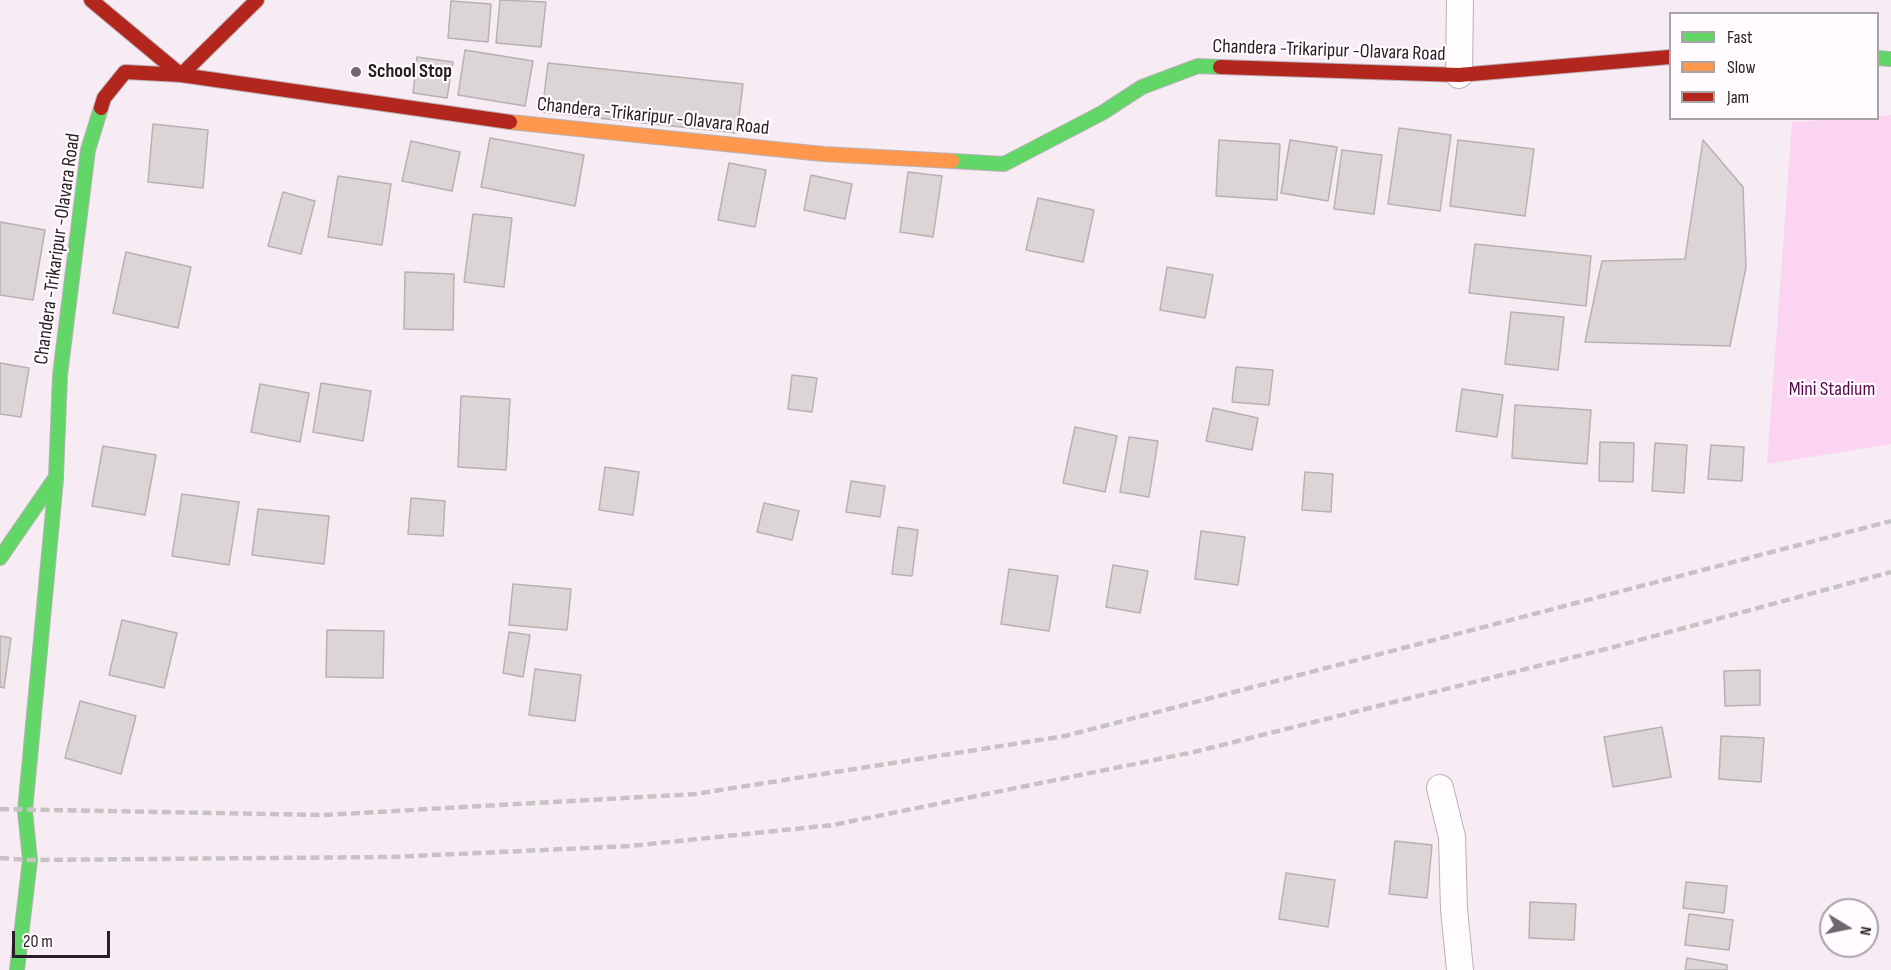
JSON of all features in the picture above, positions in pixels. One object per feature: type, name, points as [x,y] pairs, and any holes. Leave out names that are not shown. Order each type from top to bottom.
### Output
[{"type":"main road","points":[[91,0],[181,75],[257,0]]},
{"type":"main road","name":"Chandera -Trikaripur -Olavara Road","points":[[56,477],[60,375],[88,150],[104,98],[125,72],[181,75],[535,124],[823,154],[1004,164],[1102,113],[1142,87],[1198,66],[1459,75],[1669,57]]},
{"type":"main road","points":[[0,558],[56,477]]},
{"type":"main road","points":[[17,970],[30,860],[25,811],[56,477]]},
{"type":"street","points":[[1459,75],[1460,0]]},
{"type":"street","points":[[1440,788],[1452,837],[1454,909],[1460,970]]},
{"type":"green space","name":"Mini Stadium","points":[[1891,115],[1891,444],[1767,464],[1792,122],[1879,120],[1879,116]]},
{"type":"building","points":[[500,0],[546,2],[541,47],[496,43]]},
{"type":"building","points":[[451,1],[491,4],[488,42],[448,38]]},
{"type":"building","points":[[465,50],[533,61],[525,106],[458,95]]},
{"type":"building","points":[[417,57],[453,62],[447,98],[413,93]]},
{"type":"building","points":[[548,63],[743,84],[737,133],[542,112]]},
{"type":"building","points":[[153,124],[208,130],[203,188],[148,182]]},
{"type":"building","points":[[1399,128],[1451,135],[1440,211],[1388,204]]},
{"type":"building","points":[[490,138],[584,155],[575,206],[481,187]]},
{"type":"building","points":[[1219,140],[1280,144],[1277,200],[1216,196]]},
{"type":"building","points":[[1290,140],[1337,147],[1328,201],[1281,193]]},
{"type":"building","points":[[1458,140],[1534,149],[1525,216],[1450,206]]},
{"type":"building","points":[[1703,140],[1743,187],[1746,267],[1730,346],[1585,342],[1602,261],[1685,259]]},
{"type":"building","points":[[411,141],[460,152],[452,191],[402,181]]},
{"type":"building","points":[[1342,150],[1382,155],[1374,214],[1334,209]]},
{"type":"building","points":[[729,163],[766,170],[755,227],[718,220]]},
{"type":"building","points":[[908,172],[942,176],[933,237],[900,232]]},
{"type":"building","points":[[811,175],[852,184],[845,219],[804,210]]},
{"type":"building","points":[[338,176],[391,184],[382,245],[328,237]]},
{"type":"building","points":[[283,192],[315,201],[301,254],[268,246]]},
{"type":"building","points":[[1038,198],[1094,210],[1083,262],[1026,250]]},
{"type":"building","points":[[473,214],[512,218],[504,287],[464,282]]},
{"type":"building","points":[[0,222],[45,230],[33,300],[0,295]]},
{"type":"building","points":[[1475,244],[1591,256],[1586,306],[1469,293]]},
{"type":"building","points":[[126,252],[191,267],[178,328],[113,313]]},
{"type":"building","points":[[1167,267],[1213,275],[1205,318],[1160,310]]},
{"type":"building","points":[[405,272],[454,274],[453,330],[404,329]]},
{"type":"building","points":[[1511,312],[1564,317],[1558,370],[1505,364]]},
{"type":"building","points":[[0,363],[29,368],[21,417],[0,414]]},
{"type":"building","points":[[1236,367],[1273,370],[1269,405],[1232,402]]},
{"type":"building","points":[[792,375],[817,378],[812,412],[788,409]]},
{"type":"building","points":[[321,383],[371,391],[363,441],[313,432]]},
{"type":"building","points":[[260,384],[309,393],[300,442],[251,432]]},
{"type":"building","points":[[1462,389],[1503,395],[1497,437],[1456,431]]},
{"type":"building","points":[[461,396],[510,399],[506,470],[458,467]]},
{"type":"building","points":[[1515,405],[1591,410],[1587,464],[1512,458]]},
{"type":"building","points":[[1213,408],[1258,418],[1252,450],[1206,441]]},
{"type":"building","points":[[1075,427],[1117,436],[1105,492],[1063,483]]},
{"type":"building","points":[[1129,437],[1158,441],[1149,497],[1120,492]]},
{"type":"building","points":[[1600,442],[1634,443],[1633,482],[1599,481]]},
{"type":"building","points":[[1655,443],[1687,445],[1684,493],[1652,491]]},
{"type":"building","points":[[1711,445],[1744,447],[1742,481],[1708,479]]},
{"type":"building","points":[[103,446],[156,455],[145,515],[92,506]]},
{"type":"building","points":[[605,467],[639,472],[633,515],[599,510]]},
{"type":"building","points":[[1305,472],[1333,474],[1331,512],[1302,510]]},
{"type":"building","points":[[851,481],[885,486],[880,517],[846,512]]},
{"type":"building","points":[[182,494],[239,502],[229,565],[172,556]]},
{"type":"building","points":[[411,498],[445,501],[443,536],[408,534]]},
{"type":"building","points":[[764,503],[799,511],[792,540],[757,532]]},
{"type":"building","points":[[258,509],[329,516],[324,564],[252,555]]},
{"type":"building","points":[[898,527],[918,530],[912,576],[892,574]]},
{"type":"building","points":[[1201,531],[1245,537],[1238,585],[1195,579]]},
{"type":"building","points":[[1113,565],[1148,571],[1140,613],[1106,607]]},
{"type":"building","points":[[1009,569],[1058,576],[1049,631],[1001,624]]},
{"type":"building","points":[[513,584],[571,589],[567,630],[509,625]]},
{"type":"building","points":[[122,620],[177,633],[164,688],[109,675]]},
{"type":"building","points":[[327,630],[384,631],[383,678],[326,677]]},
{"type":"building","points":[[509,632],[530,635],[523,677],[503,673]]},
{"type":"building","points":[[0,636],[11,638],[4,688],[0,687]]},
{"type":"building","points":[[535,669],[581,675],[575,721],[529,715]]},
{"type":"building","points":[[1760,670],[1760,705],[1725,706],[1724,671]]},
{"type":"building","points":[[80,701],[136,716],[121,774],[65,758]]},
{"type":"building","points":[[1662,727],[1671,777],[1613,787],[1604,737]]},
{"type":"building","points":[[1721,736],[1764,738],[1761,782],[1719,779]]},
{"type":"building","points":[[1395,841],[1432,845],[1427,898],[1389,894]]},
{"type":"building","points":[[1286,873],[1335,880],[1328,927],[1279,919]]},
{"type":"building","points":[[1686,882],[1727,886],[1724,913],[1683,908]]},
{"type":"building","points":[[1530,902],[1576,904],[1574,940],[1529,938]]},
{"type":"building","points":[[1689,914],[1733,920],[1729,950],[1685,945]]},
{"type":"building","points":[[1687,958],[1727,965],[1727,970],[1685,970]]},
{"type":"railway","points":[[0,809],[323,815],[695,794],[1065,736],[1891,521]]},
{"type":"railway","points":[[0,858],[30,860],[391,857],[630,846],[833,825],[1194,752],[1610,648],[1891,572]]},
{"type":"traffic: fast","points":[[1879,58],[1891,59]]},
{"type":"traffic: fast","points":[[952,161],[1004,164],[1102,113],[1142,87],[1198,66],[1220,67]]},
{"type":"traffic: fast","points":[[0,558],[56,477],[60,375],[88,150],[101,108]]},
{"type":"traffic: fast","points":[[17,970],[30,860],[25,811],[56,479]]},
{"type":"traffic: slow","points":[[510,122],[823,154],[952,161]]},
{"type":"traffic: jam","points":[[91,0],[181,75],[257,0]]},
{"type":"traffic: jam","points":[[1220,67],[1459,75],[1669,57]]},
{"type":"traffic: jam","points":[[101,108],[104,98],[125,72],[181,75],[510,122]]},
{"type":"place","name":"School Stop","points":[[356,72]]}]
